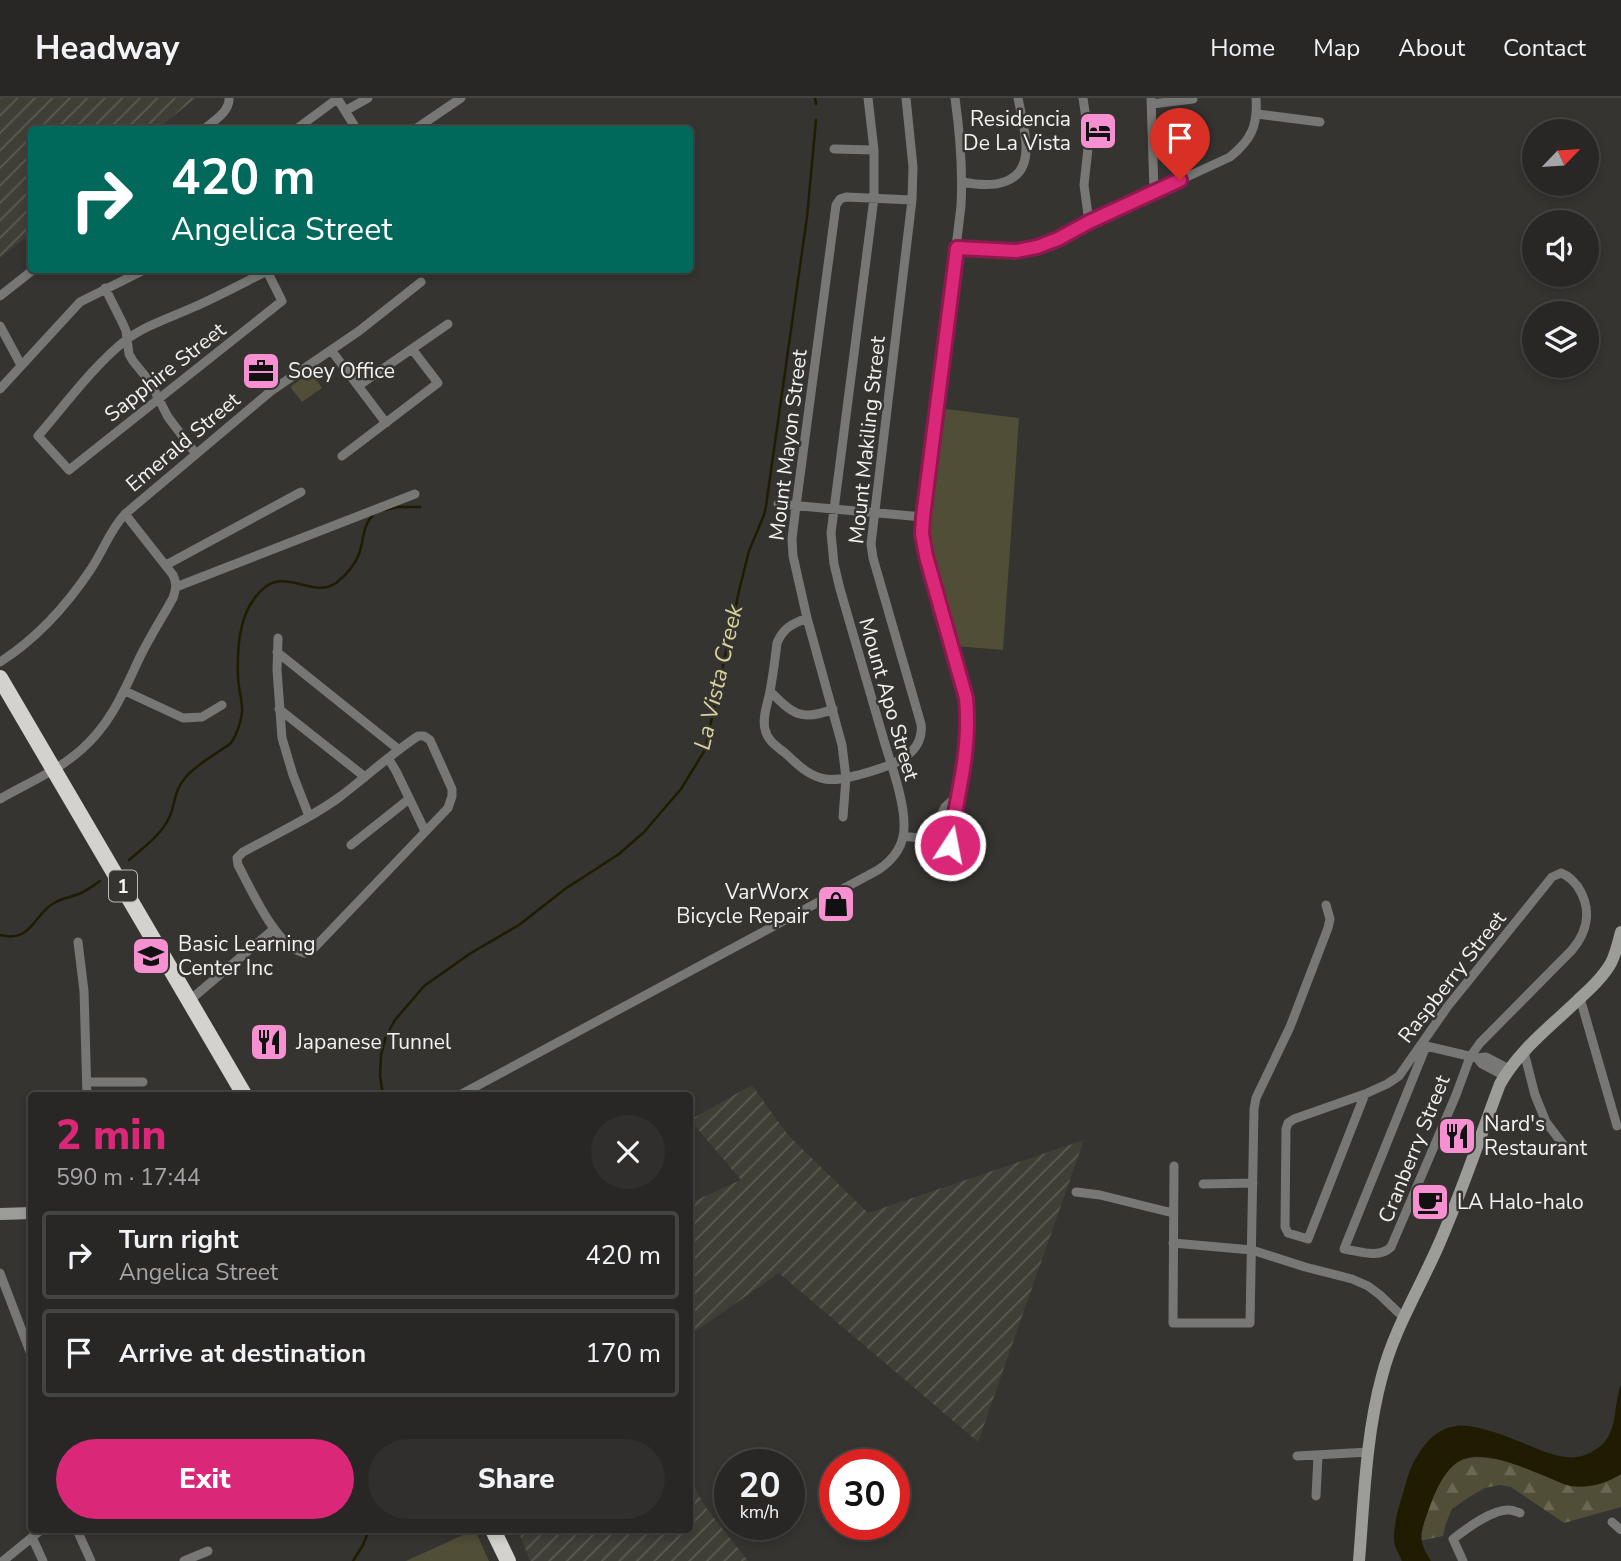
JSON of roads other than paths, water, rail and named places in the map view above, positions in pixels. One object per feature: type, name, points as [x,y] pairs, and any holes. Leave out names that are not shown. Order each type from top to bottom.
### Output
[{"type":"highway","name":"1","points":[[0,678],[243,1092]]},
{"type":"highway","points":[[494,1533],[508,1561]]},
{"type":"street","points":[[211,126],[228,107],[229,98]]},
{"type":"street","points":[[345,111],[369,98]]},
{"type":"street","points":[[421,126],[461,98]]},
{"type":"street","name":"Mount Apo Street","points":[[868,98],[874,150],[874,198],[831,533],[839,589],[891,765],[902,810],[903,836]]},
{"type":"street","name":"Mount Makiling Street","points":[[891,765],[915,748],[922,736],[871,544],[912,200],[913,156],[906,98]]},
{"type":"street","points":[[948,833],[956,815],[965,758],[968,732],[966,698],[922,534],[957,248],[962,182],[961,144],[955,98]]},
{"type":"street","points":[[962,182],[981,186],[998,185],[1013,178],[1023,166],[1026,148],[1018,98]]},
{"type":"street","points":[[1083,98],[1089,139],[1084,185],[1089,222]]},
{"type":"street","points":[[957,248],[1016,251],[1037,247],[1230,157],[1244,146],[1252,133],[1257,114],[1256,98]]},
{"type":"street","points":[[300,126],[337,99],[354,126]]},
{"type":"street","points":[[1154,191],[1151,101],[1193,99]]},
{"type":"street","points":[[1257,114],[1320,122]]},
{"type":"street","points":[[834,149],[874,150]]},
{"type":"street","name":"Mount Mayon Street","points":[[844,817],[844,752],[807,618],[793,556],[792,539],[835,208],[840,199],[846,197],[874,198]]},
{"type":"street","points":[[874,198],[912,200]]},
{"type":"street","points":[[0,296],[29,273]]},
{"type":"street","points":[[0,389],[73,308],[87,297],[138,273]]},
{"type":"street","points":[[127,340],[145,328],[263,273]]},
{"type":"street","name":"Sapphire Street","points":[[127,340],[82,385],[38,436],[69,470],[282,301],[268,273]]},
{"type":"street","name":"Emerald Street","points":[[0,662],[36,634],[64,603],[93,567],[112,530],[125,514],[271,391],[359,331],[421,282]]},
{"type":"street","points":[[106,288],[123,324],[129,354],[150,382],[168,417],[196,454]]},
{"type":"street","points":[[358,386],[448,324]]},
{"type":"street","points":[[0,326],[21,365]]},
{"type":"street","points":[[342,456],[438,383],[412,349]]},
{"type":"street","points":[[331,350],[386,423]]},
{"type":"street","points":[[166,565],[301,492]]},
{"type":"street","points":[[176,587],[415,494]]},
{"type":"street","points":[[778,504],[923,517]]},
{"type":"street","points":[[0,799],[54,769],[82,749],[100,731],[111,717],[173,598],[176,587],[173,575],[125,514]]},
{"type":"street","points":[[807,618],[780,634],[764,724],[765,732],[772,743],[816,776],[846,778],[891,765]]},
{"type":"street","points":[[278,638],[276,652],[282,738],[285,754],[309,816]]},
{"type":"street","points":[[276,652],[398,749]]},
{"type":"street","points":[[125,691],[183,718],[202,717],[222,705]]},
{"type":"street","points":[[770,691],[792,712],[802,716],[820,715],[833,709]]},
{"type":"street","points":[[279,709],[365,777]]},
{"type":"street","points":[[418,736],[430,740],[452,789],[448,808],[315,947],[301,953],[274,929],[238,865],[237,858],[243,852],[324,807],[398,749],[418,736]]},
{"type":"street","points":[[388,758],[425,831]]},
{"type":"street","points":[[934,829],[940,828],[948,833],[951,839],[947,850],[942,853],[930,850],[926,839],[945,807],[959,794]]},
{"type":"street","points":[[351,845],[409,799]]},
{"type":"street","points":[[465,1092],[877,870],[895,855],[903,836],[926,839]]},
{"type":"street","name":"Raspberry Street","points":[[1365,1094],[1308,1239],[1286,1231],[1288,1123],[1365,1094],[1399,1076],[1460,991],[1552,877],[1561,873],[1573,880],[1586,904],[1587,920],[1583,934],[1572,950],[1480,1043],[1473,1057]]},
{"type":"street","points":[[1174,1166],[1173,1323],[1250,1323],[1256,1098],[1290,1027],[1328,928],[1330,919],[1326,905]]},
{"type":"street","points":[[190,1000],[274,929]]},
{"type":"street","points":[[1359,1561],[1377,1392],[1389,1351],[1444,1233],[1500,1084],[1524,1052],[1610,965],[1621,932]]},
{"type":"street","points":[[78,942],[84,990],[87,1092]]},
{"type":"street","points":[[1580,998],[1617,1126]]},
{"type":"street","points":[[1399,1076],[1410,1084],[1423,1045],[1473,1057],[1482,1064],[1507,1072]]},
{"type":"street","points":[[1524,1052],[1535,1095],[1546,1122],[1565,1147]]},
{"type":"street","name":"Cranberry Street","points":[[1410,1084],[1344,1249],[1377,1254],[1391,1247],[1473,1057]]},
{"type":"street","points":[[87,1082],[143,1082]]},
{"type":"street","points":[[1203,1184],[1253,1183]]},
{"type":"street","points":[[1076,1192],[1100,1195],[1173,1213]]},
{"type":"street","points":[[0,1214],[28,1215]]},
{"type":"street","points":[[1173,1243],[1252,1250],[1360,1283],[1380,1294],[1403,1317]]},
{"type":"street","points":[[0,1273],[28,1346]]},
{"type":"street","points":[[1297,1456],[1369,1452]]},
{"type":"street","points":[[1316,1496],[1318,1456]]},
{"type":"street","points":[[1464,1561],[1453,1539],[1479,1521],[1500,1511],[1520,1513]]},
{"type":"street","points":[[1612,1522],[1621,1530]]},
{"type":"street","points":[[3,1561],[37,1533]]},
{"type":"street","points":[[78,1533],[91,1561]]},
{"type":"street","points":[[32,1537],[43,1561]]},
{"type":"street","points":[[184,1561],[208,1551]]},
{"type":"waterway","name":"La Vista Creek","points":[[815,98],[816,104]]},
{"type":"waterway","name":"La Vista Creek","points":[[382,1092],[381,1055],[386,1036],[395,1020],[424,986],[471,953],[519,925],[565,889],[619,854],[644,832],[681,789],[705,750],[739,591],[749,551],[766,506],[807,217],[816,120]]},
{"type":"waterway","points":[[385,510],[420,507]]},
{"type":"waterway","points":[[129,860],[152,841],[166,824],[178,788],[185,778],[192,770],[230,744],[235,737],[242,713],[238,676],[240,636],[245,616],[254,599],[274,582],[285,581],[316,587],[336,583],[357,558],[365,529],[373,515]]},
{"type":"waterway","points":[[0,935],[11,936],[26,932],[54,903],[84,892],[100,881]]},
{"type":"waterway","name":"La Vista Creek","points":[[353,1561],[368,1533]]},
{"type":"place","name":"Residencia De La Vista","points":[[1098,131]]},
{"type":"place","name":"Soey Office","points":[[261,371]]},
{"type":"place","name":"VarWorx Bicycle Repair","points":[[836,904]]},
{"type":"place","name":"Basic Learning Center Inc","points":[[151,956]]},
{"type":"place","name":"Japanese Tunnel","points":[[269,1042]]},
{"type":"place","name":"Nard's Restaurant","points":[[1457,1136]]},
{"type":"place","name":"LA Halo-halo","points":[[1430,1202]]}]
